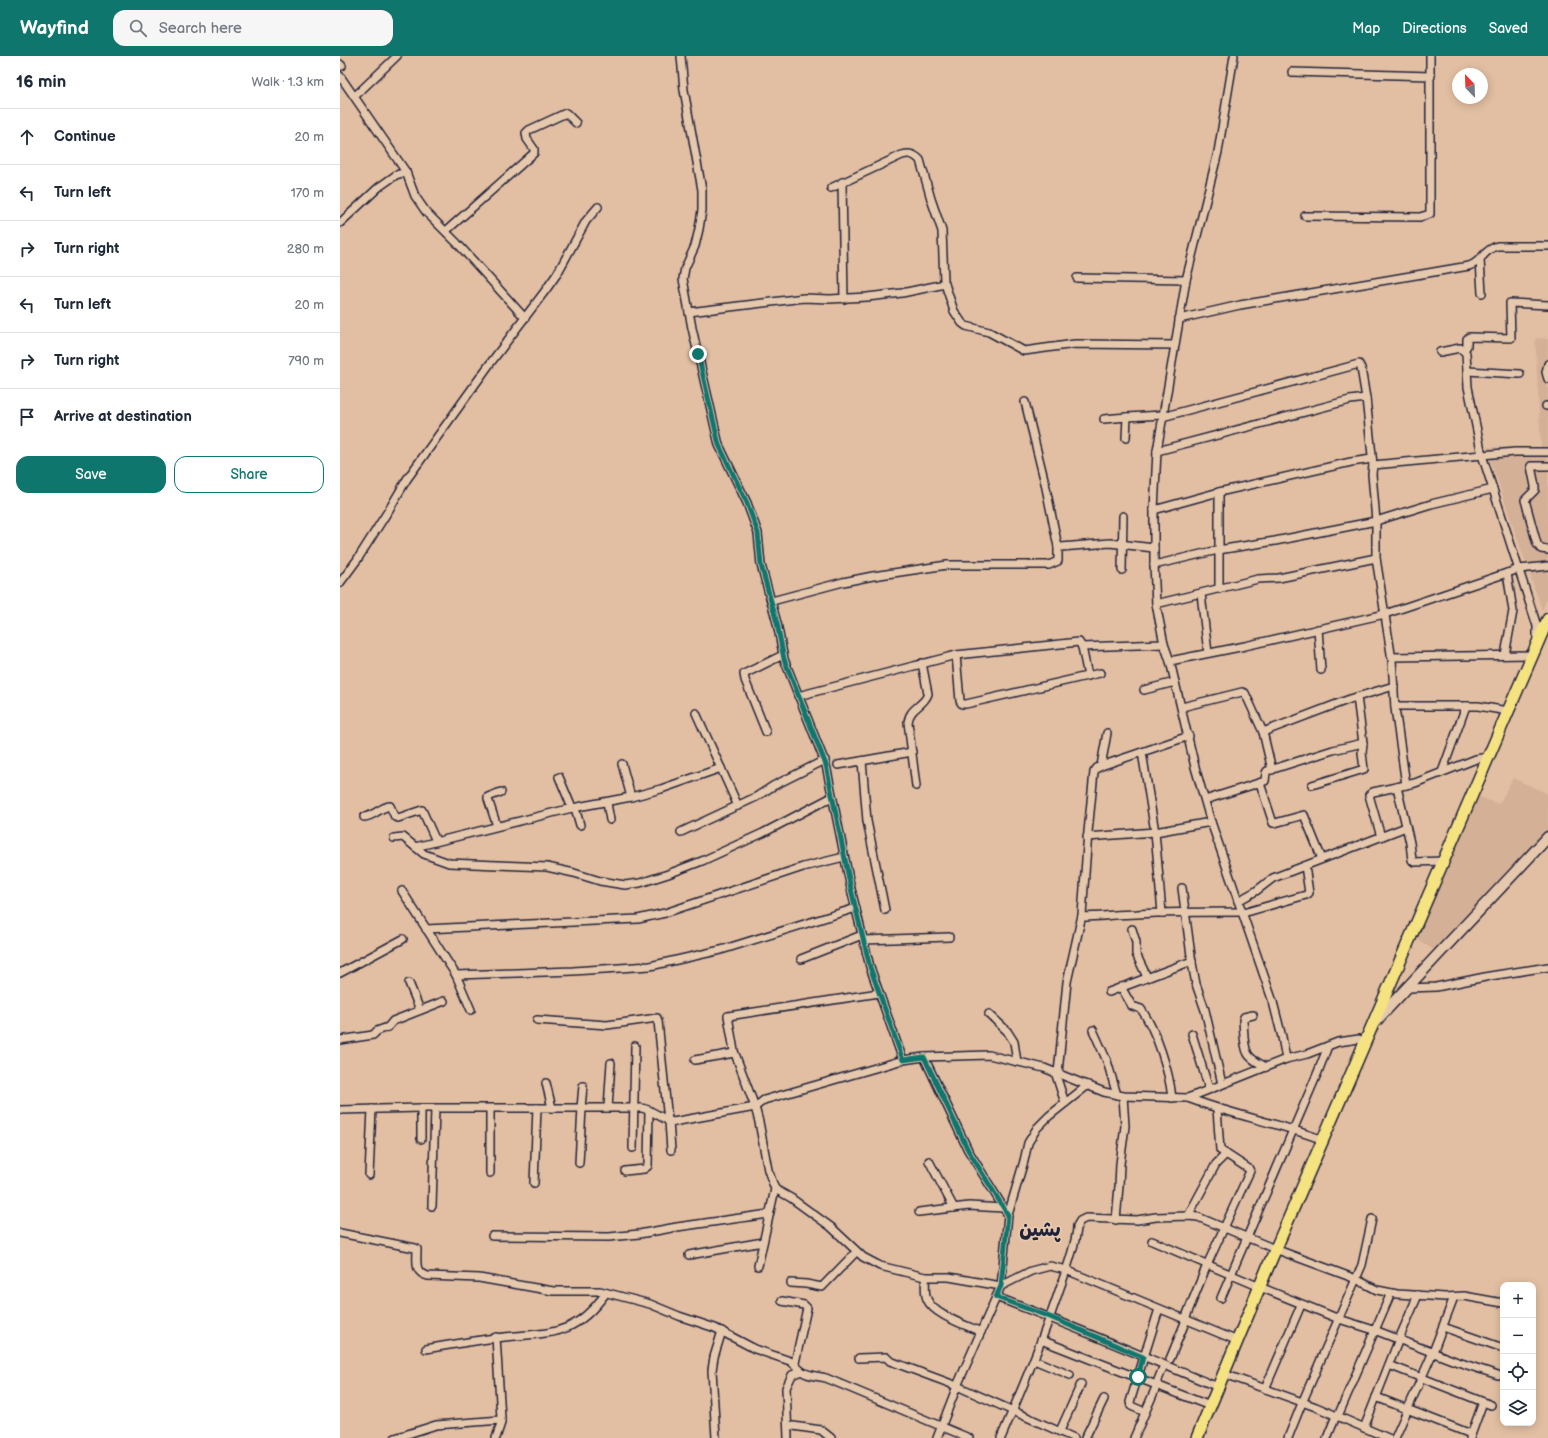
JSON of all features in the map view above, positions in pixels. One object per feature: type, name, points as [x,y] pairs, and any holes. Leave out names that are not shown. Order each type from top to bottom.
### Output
[{"type":"main road","points":[[1197,1438],[1275,1249],[1548,619]]},
{"type":"main road","points":[[1373,1023],[1408,988],[1548,837]]},
{"type":"street","points":[[355,96],[397,56]]},
{"type":"street","points":[[681,56],[686,97],[702,190],[700,229],[695,246],[685,268],[683,279],[689,312],[719,445],[754,520],[760,542],[761,565],[772,601],[784,655],[798,696],[825,760],[844,857],[870,967],[903,1060]]},
{"type":"street","points":[[1234,56],[1218,152],[1186,280],[1157,451],[1154,510],[1156,604],[1164,644],[1176,682],[1195,767],[1211,822],[1273,1002],[1286,1059]]},
{"type":"street","points":[[1305,216],[1420,218],[1430,214],[1430,56]]},
{"type":"street","points":[[1292,72],[1431,76]]},
{"type":"street","points":[[340,76],[406,172],[418,201],[426,212],[446,231],[525,318]]},
{"type":"street","points":[[446,231],[534,154],[534,149],[527,139],[526,133],[529,130],[566,113],[576,123]]},
{"type":"street","points":[[831,188],[902,155],[908,154],[916,156],[920,160],[942,231],[945,284],[954,310],[962,323],[966,326],[989,332],[1024,351],[1075,344],[1110,343],[1175,345]]},
{"type":"street","points":[[340,223],[379,187],[396,175],[406,172]]},
{"type":"street","points":[[842,182],[844,299]]},
{"type":"street","points":[[340,583],[357,560],[407,479],[557,274],[586,221],[598,207]]},
{"type":"street","points":[[1179,319],[1240,305],[1469,266],[1476,264],[1486,251],[1497,246],[1548,246]]},
{"type":"street","points":[[1480,260],[1482,293]]},
{"type":"street","points":[[1077,278],[1186,280]]},
{"type":"street","points":[[689,312],[804,298],[844,299],[902,292],[945,284]]},
{"type":"street","points":[[1464,350],[1468,346],[1469,337],[1511,338],[1510,303],[1548,305]]},
{"type":"street","points":[[1440,352],[1460,348],[1464,350]]},
{"type":"street","points":[[1464,350],[1466,353],[1468,387],[1482,455],[1537,626],[1538,643]]},
{"type":"street","points":[[1104,419],[1127,416],[1162,416],[1359,364],[1366,398],[1373,462],[1372,474],[1376,521],[1376,558],[1392,657],[1395,706],[1406,785]]},
{"type":"street","points":[[1548,364],[1546,372],[1548,379]]},
{"type":"street","points":[[1467,371],[1520,374]]},
{"type":"street","points":[[1157,451],[1350,400],[1366,398]]},
{"type":"street","points":[[772,601],[851,580],[947,566],[1050,565],[1058,561],[1058,547],[1045,483],[1025,402]]},
{"type":"street","points":[[1126,438],[1127,416]]},
{"type":"street","points":[[1154,510],[1219,492],[1350,462],[1373,462],[1515,452],[1548,452]]},
{"type":"street","points":[[1548,466],[1531,466],[1535,490],[1525,500],[1537,544],[1541,549],[1548,550]]},
{"type":"street","points":[[1154,565],[1218,550],[1290,538],[1347,525],[1376,521],[1431,504],[1493,489]]},
{"type":"street","points":[[1219,492],[1219,589]]},
{"type":"street","points":[[1122,570],[1123,516]]},
{"type":"street","points":[[1058,547],[1110,543],[1154,548]]},
{"type":"street","points":[[1156,604],[1258,579],[1280,578],[1376,558]]},
{"type":"street","points":[[1170,660],[1385,614],[1519,569],[1548,566]]},
{"type":"street","points":[[1505,656],[1513,611],[1507,573]]},
{"type":"street","points":[[1201,594],[1208,653]]},
{"type":"street","points":[[1318,629],[1321,670]]},
{"type":"street","points":[[798,696],[956,655],[1078,642],[1082,647],[1088,676]]},
{"type":"street","points":[[1082,647],[1164,644]]},
{"type":"street","points":[[766,732],[744,680],[744,674],[784,655]]},
{"type":"street","points":[[956,655],[960,701],[962,704],[978,702],[1100,673]]},
{"type":"street","points":[[1392,657],[1532,655]]},
{"type":"street","points":[[916,786],[908,722],[909,717],[915,708],[927,697],[928,694],[922,663]]},
{"type":"street","points":[[1144,690],[1176,682]]},
{"type":"street","points":[[1263,732],[1356,697],[1394,686]]},
{"type":"street","points":[[1182,707],[1242,692],[1245,693],[1263,732],[1272,770]]},
{"type":"street","points":[[1312,785],[1364,769],[1362,753],[1363,743],[1356,697]]},
{"type":"street","points":[[1395,706],[1478,706],[1508,711]]},
{"type":"street","points":[[1442,772],[1466,706]]},
{"type":"street","points":[[696,713],[738,806]]},
{"type":"street","points":[[1101,766],[1107,733]]},
{"type":"street","points":[[1065,1104],[1056,1073],[1067,982],[1082,917],[1087,836],[1094,772],[1101,766],[1188,736]]},
{"type":"street","points":[[1205,800],[1265,781],[1266,773],[1272,770],[1333,750],[1363,743]]},
{"type":"street","points":[[838,765],[912,752]]},
{"type":"street","points":[[1142,752],[1155,832],[1162,913]]},
{"type":"street","points":[[1381,836],[1369,795],[1373,792],[1406,785],[1476,759],[1488,757]]},
{"type":"street","points":[[681,832],[756,797],[772,786],[825,760]]},
{"type":"street","points":[[862,761],[867,821],[884,910]]},
{"type":"street","points":[[622,764],[631,797]]},
{"type":"street","points":[[415,847],[574,808],[631,797],[661,789],[721,768]]},
{"type":"street","points":[[559,777],[574,808],[580,825]]},
{"type":"street","points":[[1260,783],[1273,822],[1275,823],[1304,815],[1322,859]]},
{"type":"street","points":[[1397,787],[1412,860],[1414,862],[1443,861]]},
{"type":"street","points":[[497,826],[488,798],[501,792]]},
{"type":"street","points":[[394,838],[403,837],[424,854],[449,864],[547,868],[574,873],[600,881],[625,885],[668,874],[702,861],[763,833],[832,797]]},
{"type":"street","points":[[607,802],[610,820]]},
{"type":"street","points":[[364,817],[371,816],[386,806],[390,806],[395,817],[398,818],[422,810],[436,841]]},
{"type":"street","points":[[1087,836],[1155,832],[1211,822]]},
{"type":"street","points":[[1238,901],[1256,891],[1273,878],[1406,827]]},
{"type":"street","points":[[426,929],[638,919],[665,913],[788,871],[844,857]]},
{"type":"street","points":[[1082,917],[1162,913],[1242,913],[1309,893],[1305,866]]},
{"type":"street","points":[[1182,888],[1192,961],[1222,1084]]},
{"type":"street","points":[[402,891],[456,975],[471,1010]]},
{"type":"street","points":[[456,975],[573,971],[650,966],[721,950],[856,908]]},
{"type":"street","points":[[1132,929],[1136,942],[1136,954],[1147,977]]},
{"type":"street","points":[[801,959],[863,937],[949,937]]},
{"type":"street","points":[[340,973],[403,939]]},
{"type":"street","points":[[1109,992],[1192,961]]},
{"type":"street","points":[[1408,988],[1436,987],[1490,976],[1548,967]]},
{"type":"street","points":[[409,983],[420,1010]]},
{"type":"street","points":[[1121,987],[1132,1006],[1139,1007],[1142,1010],[1155,1036],[1169,1081],[1172,1098]]},
{"type":"street","points":[[758,1266],[774,1189],[768,1170],[755,1107],[734,1053],[728,1019],[730,1015],[880,993]]},
{"type":"street","points":[[340,1040],[373,1035],[377,1031],[388,1027],[393,1021],[444,1001]]},
{"type":"street","points":[[989,1014],[1006,1031],[1014,1042],[1017,1062]]},
{"type":"street","points":[[1253,1015],[1244,1017],[1243,1020],[1246,1048],[1248,1055],[1251,1058],[1266,1067]]},
{"type":"street","points":[[537,1020],[607,1024],[657,1018],[670,1150]]},
{"type":"street","points":[[1093,1030],[1120,1096],[1125,1126],[1120,1164],[1116,1220]]},
{"type":"street","points":[[1192,1034],[1209,1090]]},
{"type":"street","points":[[1188,1098],[1286,1059],[1307,1054],[1338,1042],[1359,1039],[1365,1043]]},
{"type":"street","points":[[633,1148],[635,1046]]},
{"type":"street","points":[[1221,1298],[1328,1046]]},
{"type":"street","points":[[695,1060],[734,1053]]},
{"type":"street","points":[[340,1110],[421,1108],[633,1108],[649,1110],[668,1121],[673,1122],[755,1107],[764,1100],[903,1060],[924,1057],[989,1055],[1044,1068],[1104,1092],[1120,1096],[1188,1098],[1218,1109],[1294,1129],[1323,1140]]},
{"type":"street","points":[[924,1057],[968,1150],[1008,1215]]},
{"type":"street","points":[[608,1108],[611,1063]]},
{"type":"street","points":[[546,1082],[552,1108]]},
{"type":"street","points":[[579,1163],[582,1086]]},
{"type":"street","points":[[937,1438],[957,1386],[1001,1286],[1008,1215],[1028,1143],[1037,1128],[1088,1086]]},
{"type":"street","points":[[420,1139],[421,1108]]},
{"type":"street","points":[[490,1108],[490,1172]]},
{"type":"street","points":[[534,1183],[537,1108]]},
{"type":"street","points":[[432,1206],[435,1109]]},
{"type":"street","points":[[1170,1359],[1207,1265],[1250,1171],[1220,1150],[1218,1109]]},
{"type":"street","points":[[369,1175],[372,1110]]},
{"type":"street","points":[[625,1171],[644,1169],[648,1166],[649,1110]]},
{"type":"street","points":[[1188,1216],[1216,1164],[1226,1154]]},
{"type":"street","points":[[929,1160],[954,1208]]},
{"type":"street","points":[[774,1189],[791,1198],[831,1227],[856,1252],[880,1266],[925,1277],[949,1278],[1001,1286],[1031,1271],[1050,1266],[1066,1270],[1238,1341]]},
{"type":"street","points":[[919,1212],[969,1206],[1004,1208]]},
{"type":"street","points":[[492,1236],[609,1237],[639,1234],[769,1214]]},
{"type":"street","points":[[1001,1438],[1034,1360],[1050,1317],[1066,1270],[1077,1226],[1080,1221],[1088,1218],[1137,1220],[1156,1217],[1198,1217],[1275,1249],[1356,1279],[1377,1290],[1418,1296],[1464,1296],[1500,1302]]},
{"type":"street","points":[[1288,1438],[1302,1402],[1362,1265],[1372,1219]]},
{"type":"street","points":[[340,1233],[416,1248],[419,1272],[422,1275],[479,1278],[554,1291],[595,1291],[650,1304],[722,1332],[755,1349],[795,1364],[801,1371],[807,1374],[826,1378],[968,1438]]},
{"type":"street","points":[[1152,1241],[1339,1320],[1374,1330],[1498,1376]]},
{"type":"street","points":[[689,1255],[763,1242]]},
{"type":"street","points":[[791,1283],[822,1287],[856,1252]]},
{"type":"street","points":[[925,1277],[926,1298],[935,1309],[943,1315],[981,1332]]},
{"type":"street","points":[[426,1349],[496,1338],[546,1333],[563,1329],[580,1322],[597,1306],[606,1293]]},
{"type":"street","points":[[1327,1438],[1391,1293]]},
{"type":"street","points":[[1364,1428],[1399,1339],[1418,1296]]},
{"type":"street","points":[[996,1297],[1050,1317],[1218,1387]]},
{"type":"street","points":[[1395,1438],[1433,1352],[1454,1297]]},
{"type":"street","points":[[782,1301],[804,1305],[807,1308],[795,1364]]},
{"type":"street","points":[[1265,1389],[1301,1304]]},
{"type":"street","points":[[1145,1412],[1130,1405],[1143,1357],[1159,1309]]},
{"type":"street","points":[[1443,1327],[1500,1347]]},
{"type":"street","points":[[716,1438],[712,1370],[714,1357],[722,1332]]},
{"type":"street","points":[[496,1338],[501,1420],[496,1438]]},
{"type":"street","points":[[1041,1340],[1210,1406]]},
{"type":"street","points":[[859,1358],[886,1357],[890,1361],[957,1386],[1074,1438]]},
{"type":"street","points":[[1034,1360],[1070,1375]]},
{"type":"street","points":[[1134,1438],[1164,1365]]},
{"type":"street","points":[[1389,1365],[1491,1406]]},
{"type":"street","points":[[788,1438],[786,1388],[792,1375],[801,1371]]},
{"type":"street","points":[[1224,1374],[1302,1402],[1388,1438]]},
{"type":"street","points":[[1060,1431],[1081,1384]]},
{"type":"street","points":[[1376,1397],[1470,1436],[1483,1402]]},
{"type":"street","points":[[1085,1438],[1104,1399]]},
{"type":"street","points":[[395,1438],[436,1425],[501,1420]]},
{"type":"street","points":[[793,1426],[821,1430],[831,1438]]},
{"type":"shaded area","points":[[1535,338],[1548,339],[1548,597],[1542,610],[1486,447],[1541,448]]},
{"type":"shaded area","points":[[1513,778],[1548,794],[1548,831],[1437,952],[1415,938],[1479,797],[1499,804]]},
{"type":"district","name":"پشین","points":[[1040,1230]]},
{"type":"route","points":[[698,354],[722,454],[747,503],[758,533],[761,565],[772,601],[784,659],[826,765],[851,889],[870,967],[903,1060],[924,1057],[968,1150],[1008,1215],[1001,1286],[996,1297],[1050,1317],[1143,1357],[1138,1377]]}]
